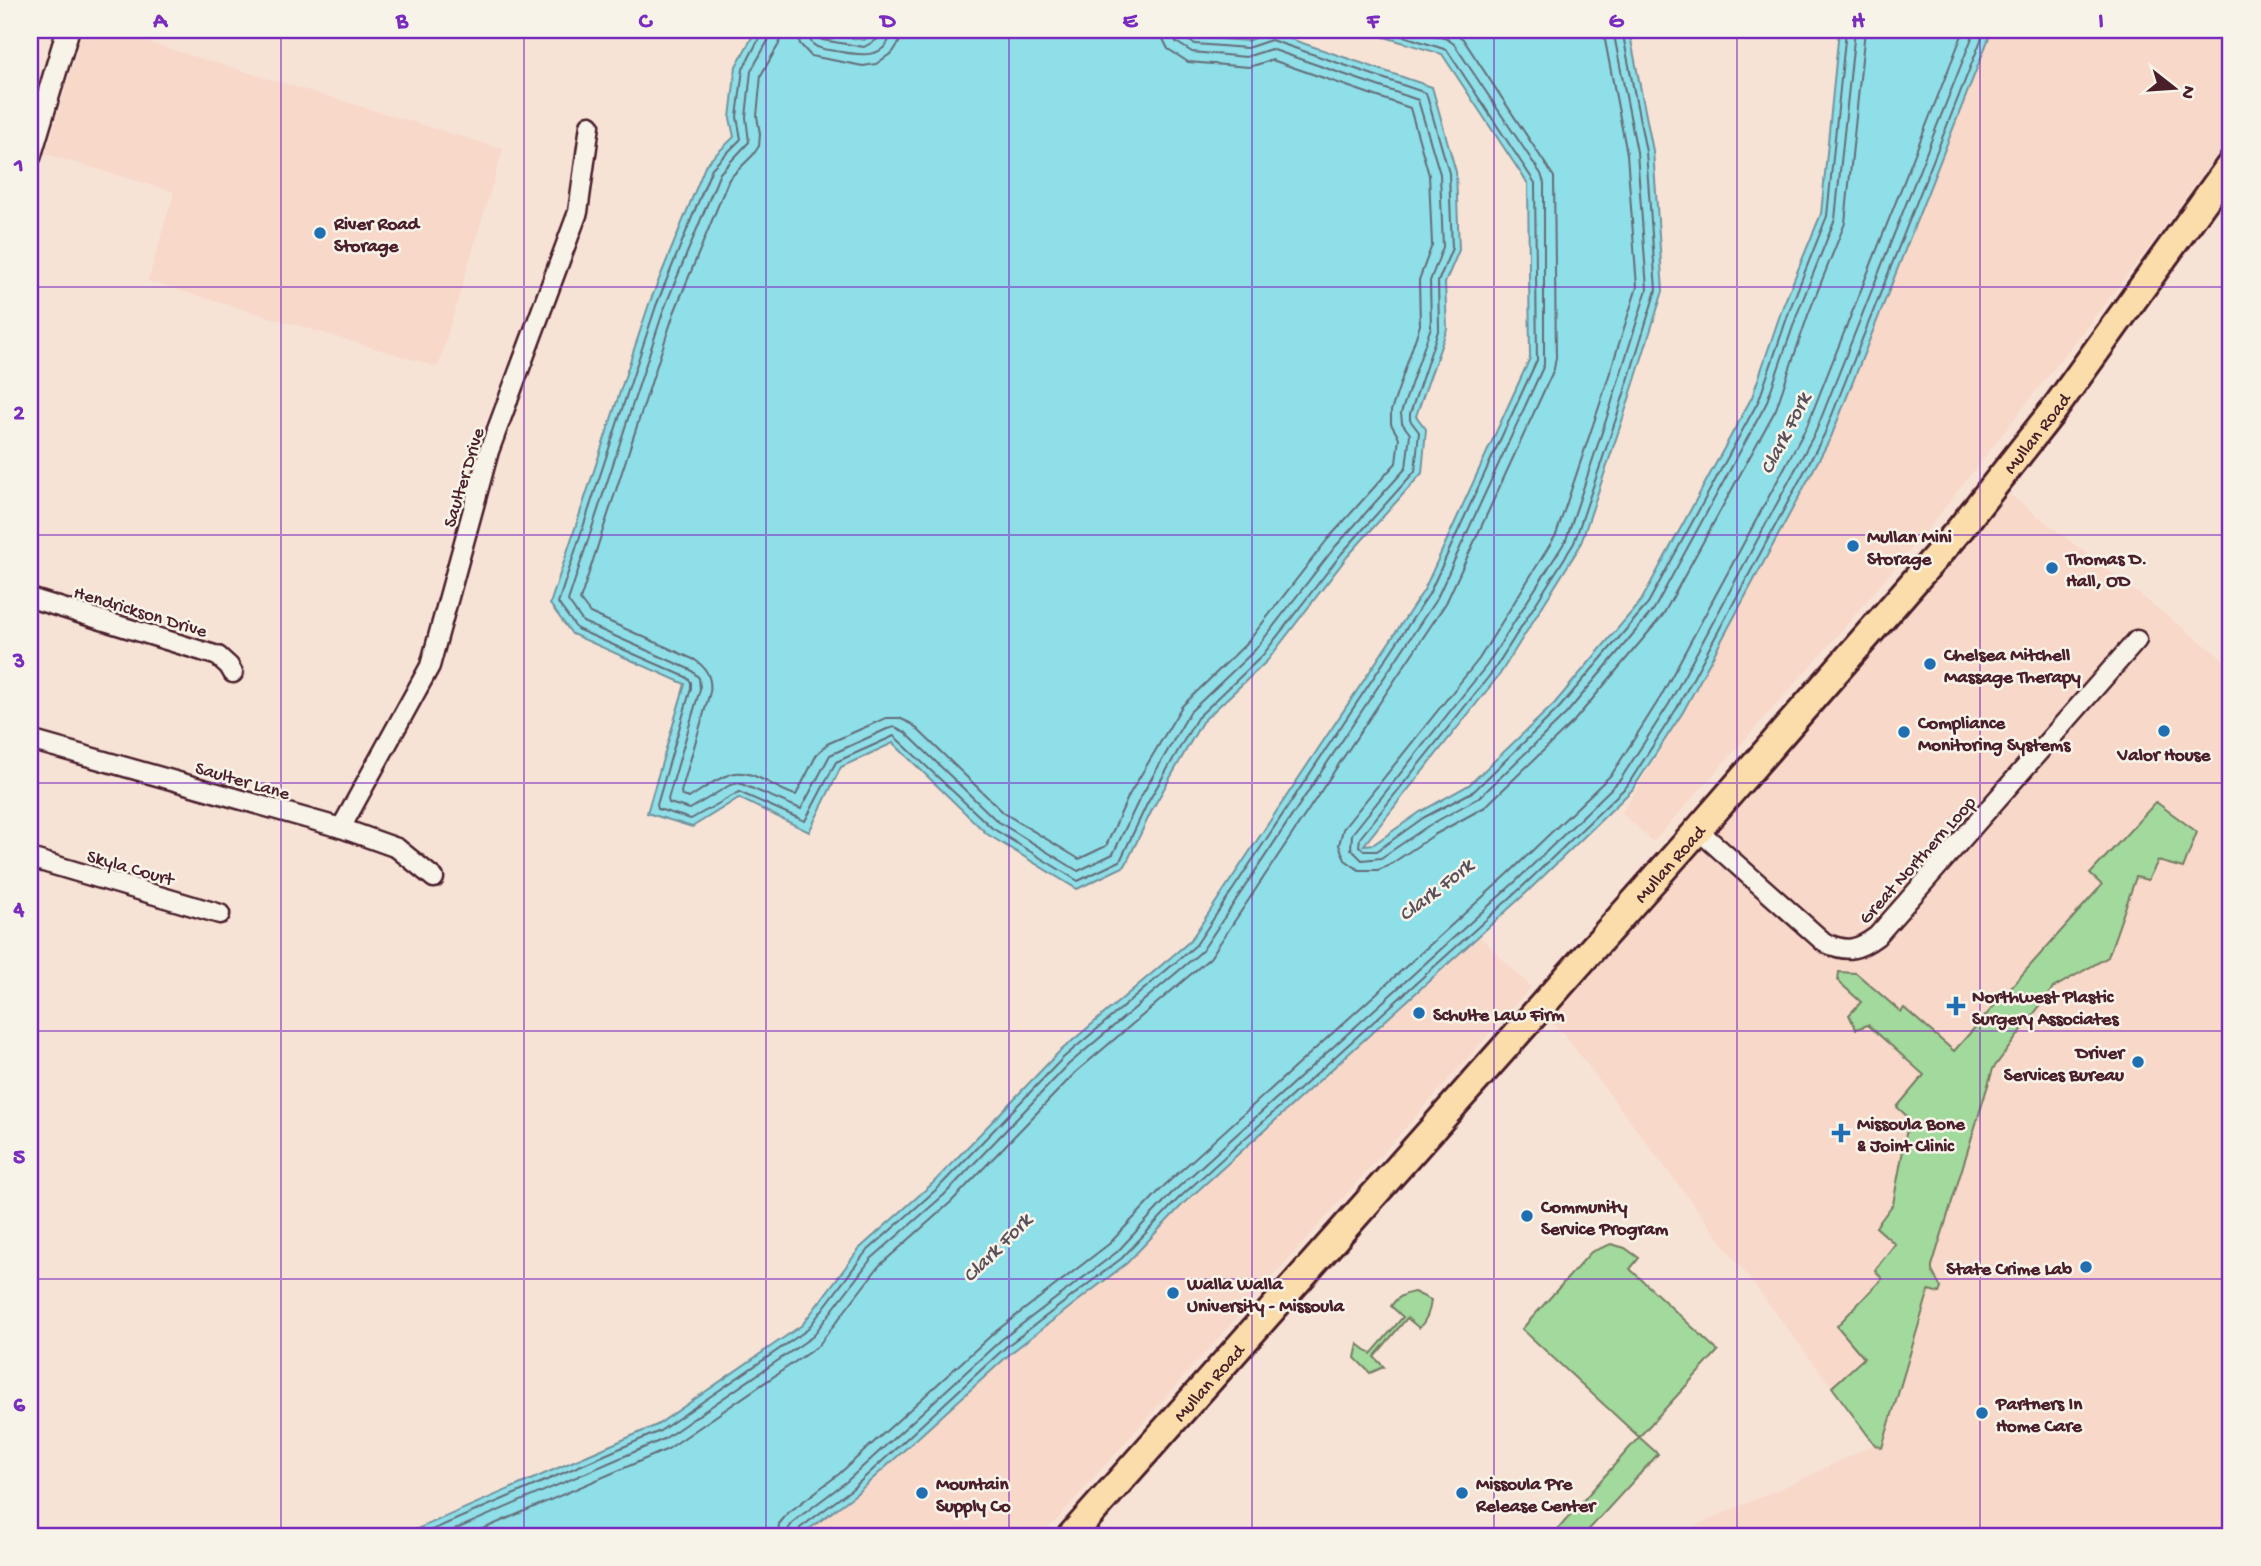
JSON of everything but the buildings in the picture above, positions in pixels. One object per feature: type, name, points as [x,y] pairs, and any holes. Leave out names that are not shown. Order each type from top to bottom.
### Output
[{"type":"main road","name":"Mullan Road","points":[[1071,1536],[1698,830],[1960,528],[2223,189],[2231,164]]},
{"type":"street","points":[[30,156],[68,30]]},
{"type":"street","name":"Saulter Drive","points":[[341,828],[430,666],[489,451],[578,212],[590,125]]},
{"type":"street","name":"Hendrickson Drive","points":[[30,598],[218,656],[233,673]]},
{"type":"street","name":"Great Northern Loop","points":[[1698,830],[1825,943],[1843,950],[1863,946],[1877,936],[2137,640]]},
{"type":"street","name":"Saulter Lane","points":[[30,740],[341,828],[397,848],[434,878]]},
{"type":"street","name":"Skyla Court","points":[[30,858],[220,914]]},
{"type":"shaded area","name":"River Road Storage","points":[[83,30],[106,30],[503,149],[438,367],[148,281],[174,192],[46,154]]},
{"type":"shaded area","points":[[1992,30],[2231,30],[2231,135],[2158,236],[1931,525],[1832,642],[1653,842],[1622,813],[1683,712],[1831,437]]},
{"type":"shaded area","points":[[2009,494],[2231,665],[2231,1536],[1671,1536],[1875,1444],[1564,1034],[1546,1019]]},
{"type":"shaded area","points":[[1479,936],[1531,987],[1042,1536],[800,1536],[856,1494],[1012,1352],[1127,1263],[1183,1204]]},
{"type":"green space","points":[[2156,802],[2197,832],[2183,868],[2158,861],[2148,880],[2136,877],[2108,957],[2053,988],[1993,1069],[1932,1266],[1941,1288],[1939,1293],[1929,1290],[1882,1448],[1875,1445],[1832,1387],[1864,1358],[1837,1326],[1882,1279],[1875,1270],[1895,1244],[1876,1227],[1893,1204],[1909,1118],[1897,1107],[1924,1075],[1868,1025],[1856,1029],[1849,1015],[1861,1002],[1838,981],[1839,972],[1856,973],[1901,1012],[1904,1008],[1954,1051],[2102,885],[2090,874]]},
{"type":"green space","points":[[1611,1244],[1625,1248],[1639,1258],[1630,1269],[1718,1351],[1639,1437],[1522,1329],[1591,1252]]},
{"type":"green space","points":[[1414,1292],[1431,1300],[1426,1319],[1419,1328],[1407,1318],[1374,1357],[1384,1367],[1370,1373],[1355,1358],[1358,1344],[1371,1354],[1403,1317],[1391,1306],[1401,1296]]},
{"type":"green space","points":[[1639,1437],[1658,1454],[1583,1536],[1552,1536]]},
{"type":"water","points":[[756,30],[805,30],[864,40],[880,30],[1184,30],[1196,37],[1247,41],[1270,32],[1432,87],[1456,172],[1459,250],[1445,283],[1447,329],[1416,416],[1426,429],[1422,473],[1347,557],[1267,661],[1202,722],[1153,808],[1125,866],[1077,889],[987,834],[893,743],[841,767],[809,832],[739,798],[692,827],[647,813],[685,684],[572,634],[550,604],[649,304],[706,164],[734,137],[730,118],[736,66]]},
{"type":"water","name":"Clark Fork","points":[[1361,30],[1629,30],[1653,151],[1663,291],[1580,546],[1500,674],[1364,845],[1374,844],[1420,812],[1469,785],[1554,704],[1641,601],[1752,397],[1783,306],[1821,214],[1839,30],[1992,30],[1831,437],[1683,712],[1632,790],[1526,893],[1183,1204],[1127,1263],[1012,1352],[856,1494],[800,1536],[401,1536],[657,1425],[802,1325],[860,1248],[933,1183],[1058,1053],[1190,941],[1424,590],[1530,358],[1528,184],[1442,54]]},
{"type":"place","name":"River Road Storage","points":[[320,233]]},
{"type":"place","name":"Mullan Mini Storage","points":[[1853,546]]},
{"type":"place","name":"Thomas D. Hall, OD","points":[[2052,568]]},
{"type":"place","name":"Chelsea Mitchell Massage Therapy","points":[[1930,664]]},
{"type":"place","name":"Valor House","points":[[2164,731]]},
{"type":"place","name":"Compliance Monitoring Systems","points":[[1904,732]]},
{"type":"place","name":"Northwest Plastic Surgery Associates","points":[[1956,1006]]},
{"type":"place","name":"Schulte Law Firm","points":[[1419,1013]]},
{"type":"place","name":"Driver Services Bureau","points":[[2138,1062]]},
{"type":"place","name":"Missoula Bone & Joint Clinic","points":[[1841,1133]]},
{"type":"place","name":"Community Service Program","points":[[1527,1216]]},
{"type":"place","name":"State Crime Lab","points":[[2086,1267]]},
{"type":"place","name":"Walla Walla University - Missoula","points":[[1173,1293]]},
{"type":"place","name":"Partners In Home Care","points":[[1982,1413]]},
{"type":"place","name":"Mountain Supply Co","points":[[922,1493]]},
{"type":"place","name":"Missoula Pre Release Center","points":[[1462,1493]]}]
